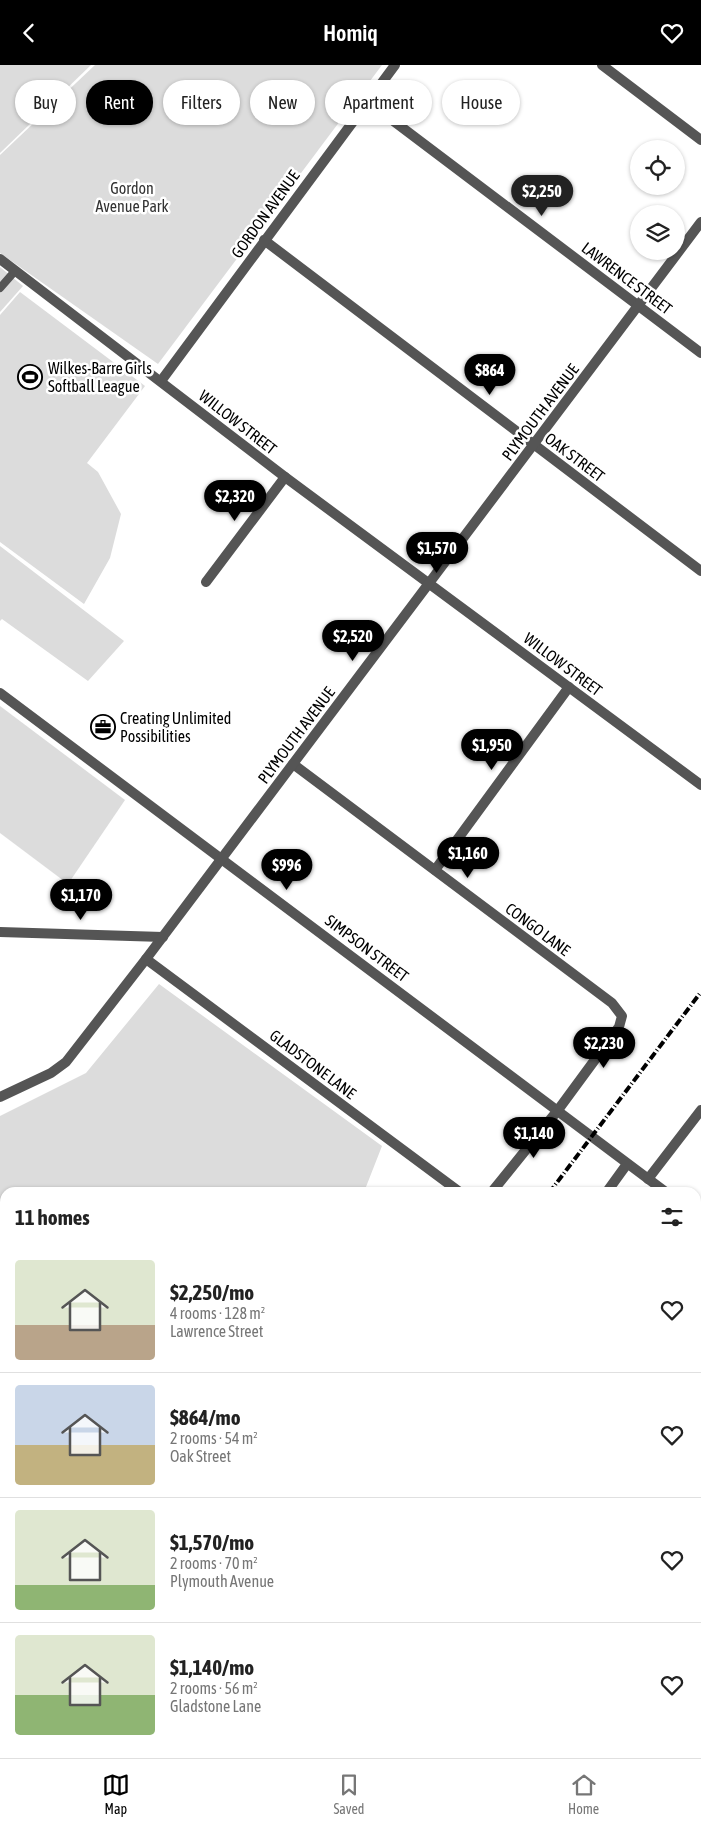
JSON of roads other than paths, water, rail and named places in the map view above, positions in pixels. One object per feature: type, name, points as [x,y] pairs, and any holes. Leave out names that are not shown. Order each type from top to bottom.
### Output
[{"type":"street","name":"GORDON AVENUE","points":[[383,80],[395,65]]},
{"type":"street","points":[[602,65],[701,140]]},
{"type":"street","name":"GORDON AVENUE","points":[[160,381],[349,125]]},
{"type":"street","name":"LAWRENCE STREET","points":[[399,125],[701,353]]},
{"type":"street","name":"PLYMOUTH AVENUE","points":[[0,1097],[51,1073],[66,1062],[163,937],[701,222]]},
{"type":"street","name":"OAK STREET","points":[[264,241],[701,571]]},
{"type":"street","name":"WILLOW STREET","points":[[0,259],[285,477],[701,785]]},
{"type":"street","points":[[206,582],[285,477]]},
{"type":"street","points":[[434,870],[569,687]]},
{"type":"street","name":"SIMPSON STREET","points":[[0,693],[659,1187]]},
{"type":"street","name":"CONGO LANE","points":[[293,764],[612,1003],[622,1016],[620,1027],[558,1110]]},
{"type":"street","points":[[0,933],[163,937]]},
{"type":"street","name":"GLADSTONE LANE","points":[[146,959],[453,1187]]},
{"type":"street","points":[[496,1187],[558,1110]]},
{"type":"street","points":[[648,1179],[701,1110]]},
{"type":"street","points":[[610,1187],[627,1164]]},
{"type":"lane","points":[[0,288],[15,271]]},
{"type":"railway","points":[[554,1187],[701,992]]},
{"type":"place","name":"Wilkes-Barre Girls Softball League","points":[[30,377]]},
{"type":"place","name":"Creating Unlimited Possibilities","points":[[103,727]]},
{"type":"park label","name":"Gordon Avenue Park","points":[[132,197]]}]
